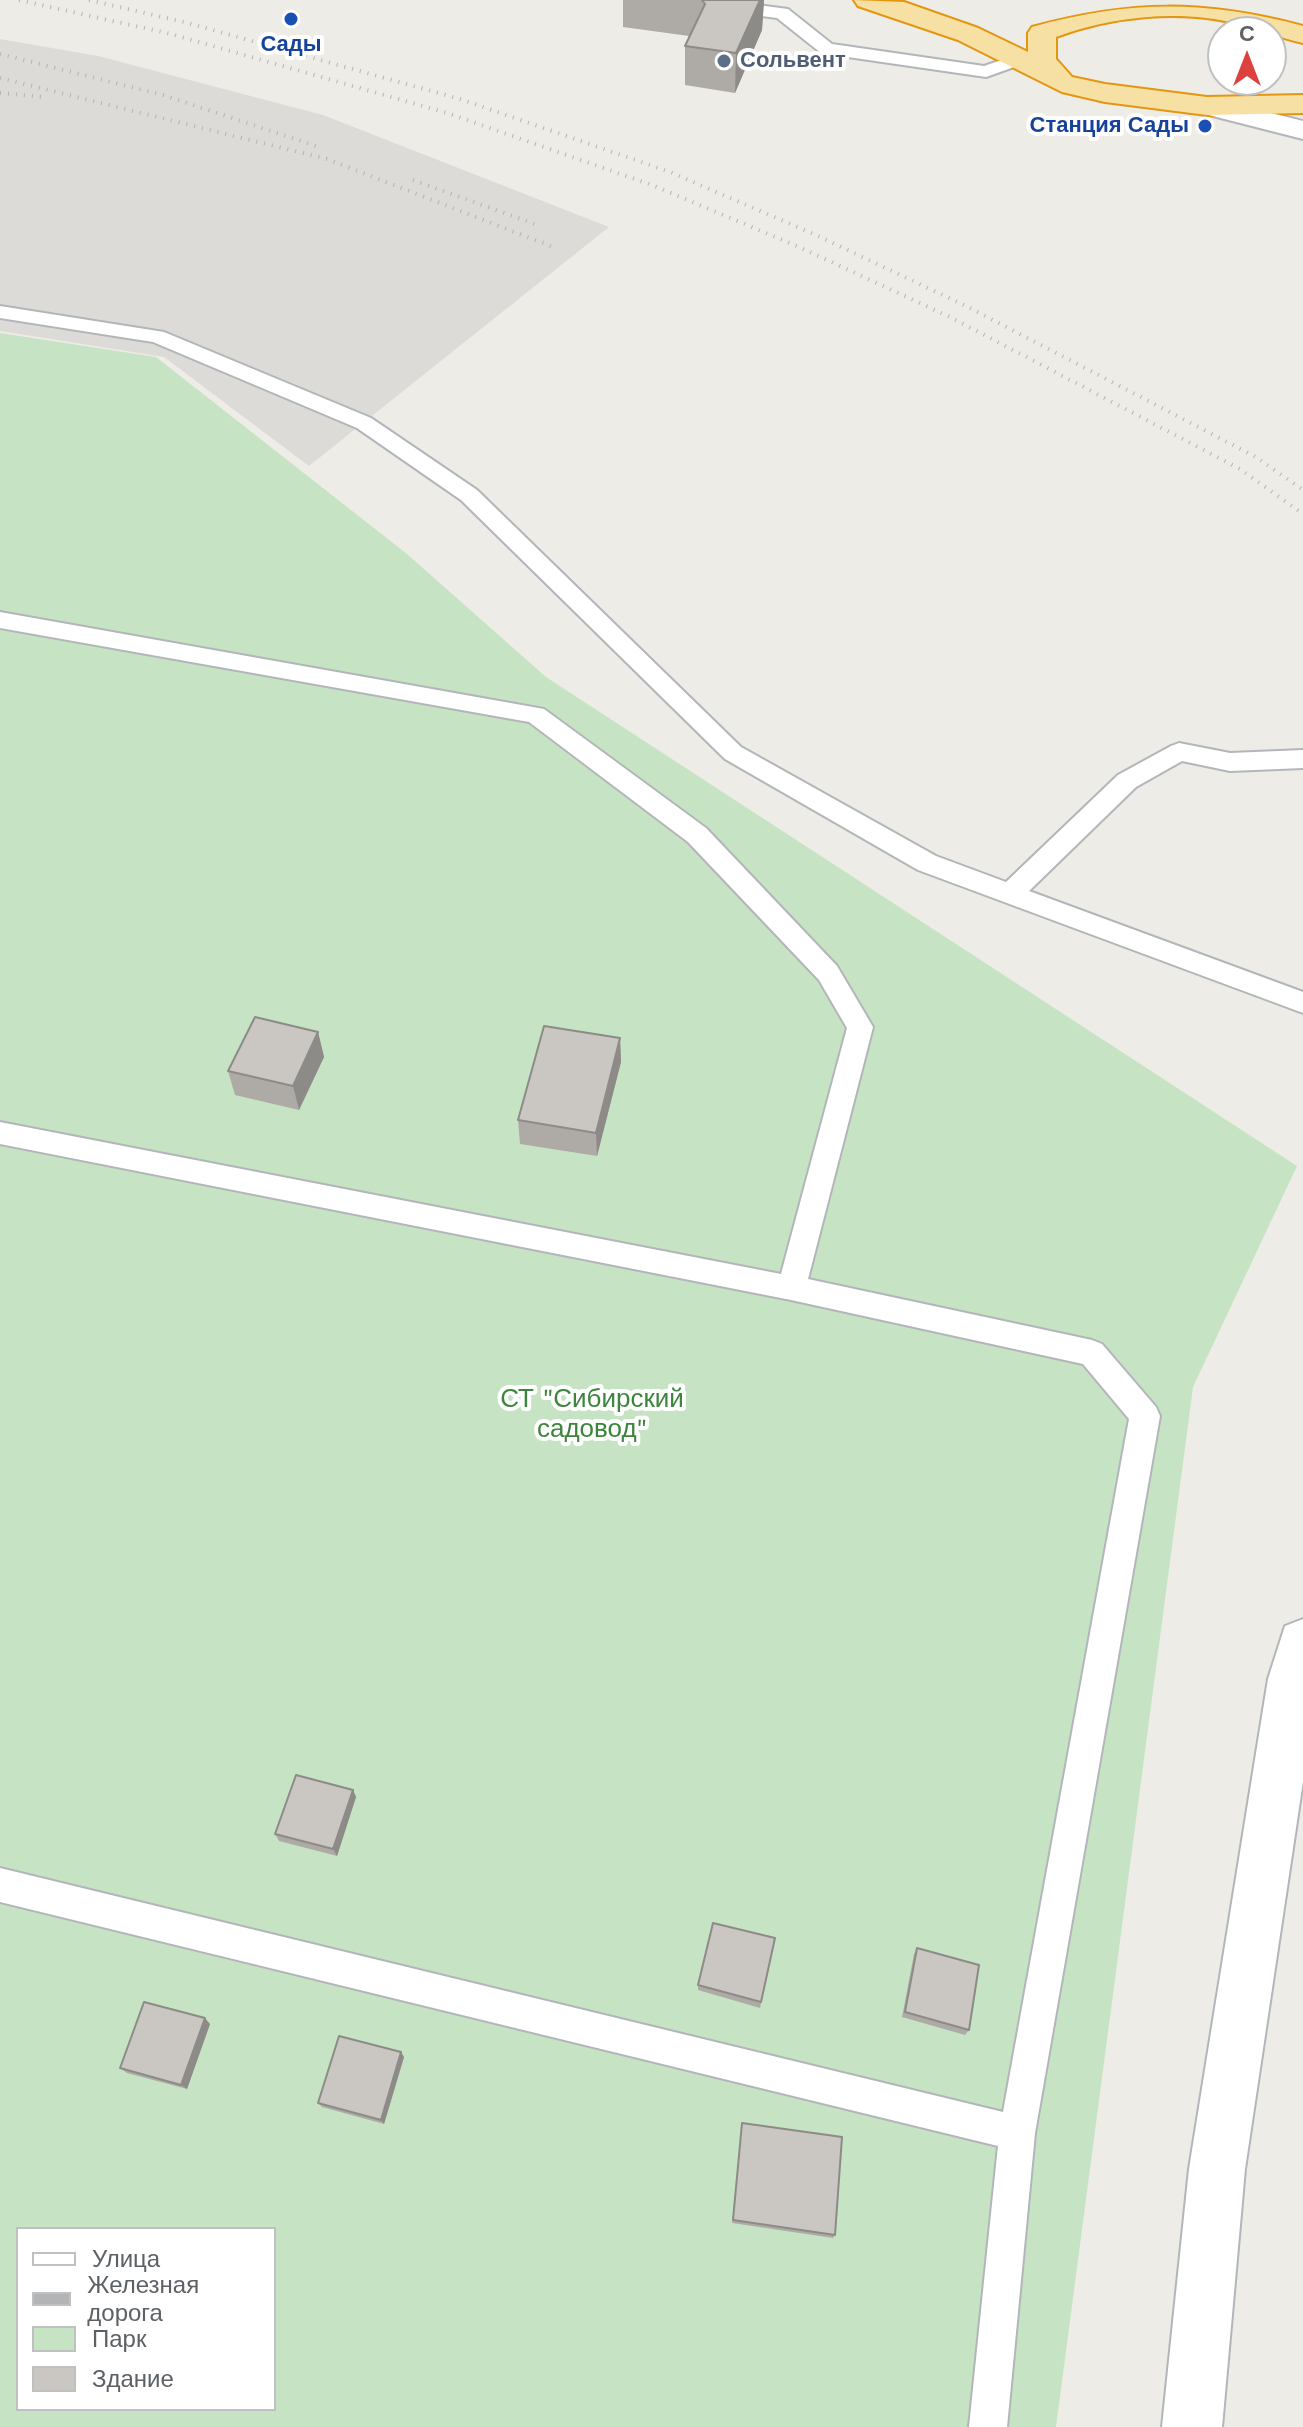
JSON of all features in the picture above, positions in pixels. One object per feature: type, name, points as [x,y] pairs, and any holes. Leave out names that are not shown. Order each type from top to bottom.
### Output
[{"type":"highway","points":[[868,0],[928,16],[1022,58],[1062,83],[1105,93],[1207,106],[1303,104]]},
{"type":"highway","points":[[1058,1],[1303,18]]},
{"type":"highway","points":[[1062,83],[1042,60],[1042,33],[1075,20],[1159,9]]},
{"type":"highway","points":[[1235,14],[1303,35]]},
{"type":"street","points":[[1207,106],[1303,130]]},
{"type":"street","points":[[1192,2427],[1217,2169],[1293,1679],[1303,1643]]},
{"type":"lane","points":[[676,0],[782,13],[827,49],[986,72],[1022,58]]},
{"type":"lane","points":[[0,312],[157,336],[364,423],[469,495],[733,753],[927,863],[1303,1003]]},
{"type":"lane","points":[[0,620],[536,715],[697,835],[828,973],[860,1027],[791,1288]]},
{"type":"lane","points":[[1009,895],[1127,781],[1179,752],[1230,762],[1303,759]]},
{"type":"lane","points":[[0,1133],[791,1288],[1092,1353],[1145,1416],[1017,2133],[988,2427]]},
{"type":"lane","points":[[0,1885],[1017,2133]]},
{"type":"shaded area","points":[[0,39],[98,56],[323,115],[609,227],[309,466],[164,357],[0,331]]},
{"type":"green space","name":"СТ \"Сибирский садовод\"","points":[[0,333],[156,357],[407,554],[546,677],[1297,1166],[1193,1387],[1056,2427],[0,2427]]},
{"type":"building","points":[[702,0],[760,0],[736,53],[685,46],[705,4]]},
{"type":"building","points":[[255,1017],[318,1032],[293,1086],[228,1071]]},
{"type":"building","points":[[544,1026],[620,1038],[596,1133],[518,1120]]},
{"type":"building","points":[[296,1775],[353,1790],[333,1849],[275,1834]]},
{"type":"building","points":[[713,1923],[775,1938],[761,2002],[698,1985]]},
{"type":"building","points":[[917,1948],[979,1965],[969,2030],[905,2012]]},
{"type":"building","points":[[144,2002],[205,2018],[181,2085],[120,2068]]},
{"type":"building","points":[[339,2036],[401,2052],[381,2120],[318,2103]]},
{"type":"building","points":[[742,2123],[842,2137],[835,2235],[733,2220]]},
{"type":"railway","points":[[19,0],[171,34],[447,113],[652,185],[799,247],[950,317],[1240,469],[1303,514]]},
{"type":"railway","points":[[89,0],[184,22],[460,99],[670,172],[816,235],[968,307],[1256,457],[1303,490]]},
{"type":"railway","points":[[0,54],[163,95],[322,148]]},
{"type":"railway","points":[[0,78],[327,159],[553,247]]},
{"type":"railway","points":[[0,93],[44,97]]},
{"type":"railway","points":[[413,180],[540,226]]},
{"type":"place","name":"Сады","points":[[291,19]]},
{"type":"place","name":"Сольвент","points":[[724,61]]},
{"type":"place","name":"Станция Сады","points":[[1205,126]]}]
